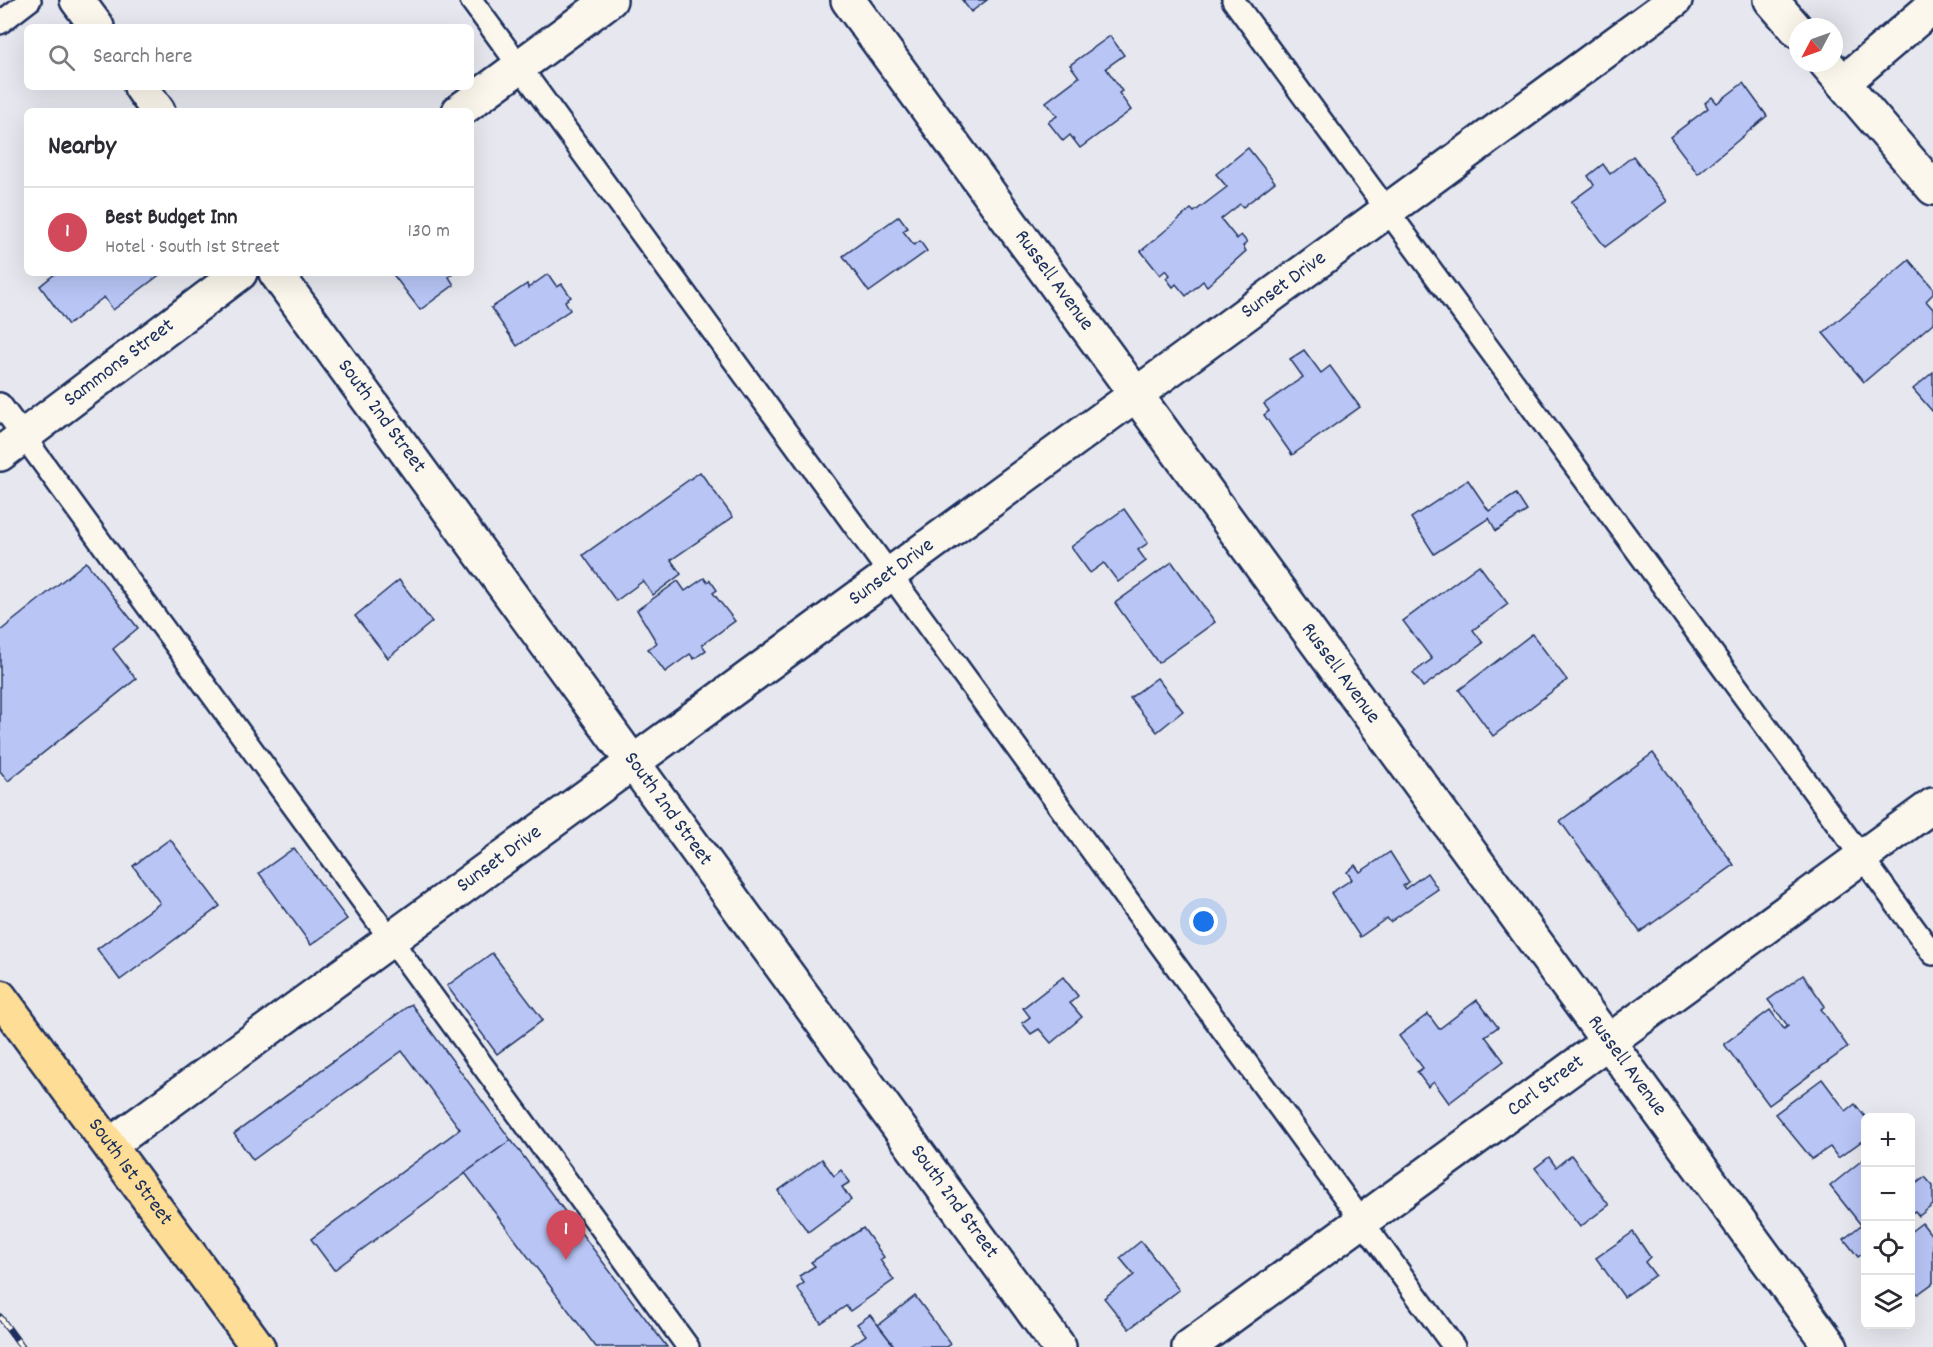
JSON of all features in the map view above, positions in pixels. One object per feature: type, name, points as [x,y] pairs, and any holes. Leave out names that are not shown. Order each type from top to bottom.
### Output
[{"type":"main road","name":"South 1st Street","points":[[0,997],[258,1347]]},
{"type":"street","points":[[78,0],[95,24]]},
{"type":"street","points":[[463,108],[610,0]]},
{"type":"street","name":"Russell Avenue","points":[[848,0],[1832,1347]]},
{"type":"street","name":"Sunset Drive","points":[[110,1145],[632,762],[1136,397],[1675,0]]},
{"type":"street","points":[[1771,0],[1789,21]]},
{"type":"street","points":[[1933,6],[1834,73],[1933,188]]},
{"type":"street","points":[[143,90],[156,108]]},
{"type":"street","name":"Sammons Street","points":[[12,445],[236,276]]},
{"type":"street","name":"South 2nd Street","points":[[278,276],[1059,1347]]},
{"type":"street","name":"Carl Street","points":[[1190,1347],[1933,805]]},
{"type":"lane","points":[[0,22],[30,0]]},
{"type":"lane","points":[[471,0],[1454,1347]]},
{"type":"lane","points":[[1233,0],[1933,954]]},
{"type":"lane","points":[[0,404],[12,445],[391,938],[688,1347]]},
{"type":"building","points":[[962,0],[987,0],[971,12]]},
{"type":"building","points":[[1110,36],[1124,55],[1106,68],[1122,91],[1119,93],[1131,110],[1080,148],[1070,135],[1063,141],[1048,122],[1057,116],[1046,102],[1079,77],[1070,65]]},
{"type":"building","points":[[1743,83],[1767,116],[1698,174],[1670,137],[1708,108],[1705,103],[1712,97],[1717,103]]},
{"type":"building","points":[[1248,148],[1275,182],[1243,207],[1240,204],[1221,219],[1237,239],[1241,235],[1247,242],[1243,246],[1246,251],[1207,286],[1203,281],[1186,296],[1176,284],[1173,287],[1166,278],[1170,275],[1166,270],[1160,275],[1141,251],[1191,209],[1194,212],[1227,187],[1216,174]]},
{"type":"building","points":[[1633,156],[1667,201],[1605,247],[1571,202],[1594,185],[1588,176],[1603,164],[1610,174]]},
{"type":"building","points":[[899,216],[908,228],[903,231],[914,245],[920,241],[927,251],[869,292],[843,256]]},
{"type":"building","points":[[1909,260],[1933,288],[1933,294],[1926,301],[1933,309],[1933,323],[1864,382],[1823,333]]},
{"type":"building","points":[[548,274],[557,287],[562,284],[571,297],[565,301],[570,310],[517,346],[491,308],[527,284],[528,288]]},
{"type":"building","points":[[52,276],[158,276],[113,310],[104,297],[68,325],[40,286]]},
{"type":"building","points":[[394,276],[450,276],[454,285],[420,310]]},
{"type":"building","points":[[1304,350],[1321,373],[1330,366],[1360,407],[1292,455],[1264,415],[1269,411],[1264,404],[1303,377],[1290,359]]},
{"type":"building","points":[[1933,372],[1933,412],[1913,389]]},
{"type":"building","points":[[700,472],[733,517],[671,560],[681,574],[653,595],[643,581],[616,601],[583,555]]},
{"type":"building","points":[[1468,480],[1489,511],[1516,494],[1527,511],[1496,531],[1489,518],[1434,554],[1411,518]]},
{"type":"building","points":[[1124,509],[1148,543],[1138,550],[1146,561],[1118,582],[1104,563],[1090,573],[1071,547]]},
{"type":"building","points":[[86,562],[138,628],[113,649],[136,679],[8,781],[0,771],[0,631]]},
{"type":"building","points":[[1172,562],[1215,622],[1158,663],[1115,603]]},
{"type":"building","points":[[1479,565],[1508,604],[1473,630],[1483,643],[1423,687],[1413,673],[1432,659],[1403,621]]},
{"type":"building","points":[[704,578],[707,582],[710,580],[717,590],[713,593],[735,621],[702,645],[706,650],[694,659],[690,654],[665,672],[648,649],[657,643],[637,610],[678,581],[685,591]]},
{"type":"building","points":[[399,580],[432,622],[388,658],[355,616]]},
{"type":"building","points":[[1532,634],[1567,680],[1493,736],[1459,690]]},
{"type":"building","points":[[1157,678],[1183,711],[1157,732],[1130,698]]},
{"type":"building","points":[[1653,753],[1734,865],[1640,932],[1560,821]]},
{"type":"building","points":[[170,839],[220,906],[120,980],[97,949],[160,903],[133,866]]},
{"type":"building","points":[[294,848],[347,919],[311,945],[259,873]]},
{"type":"building","points":[[1390,852],[1409,882],[1403,886],[1405,889],[1427,873],[1438,889],[1390,922],[1387,918],[1360,937],[1331,893],[1352,879],[1347,872],[1355,865],[1360,872]]},
{"type":"building","points":[[492,953],[543,1020],[497,1054],[447,986]]},
{"type":"building","points":[[1803,975],[1825,1006],[1821,1009],[1848,1047],[1769,1105],[1724,1044],[1770,1010],[1784,1029],[1788,1026],[1768,1000]]},
{"type":"building","points":[[1063,977],[1078,996],[1070,1003],[1082,1017],[1051,1043],[1039,1029],[1031,1034],[1022,1023],[1030,1017],[1023,1008]]},
{"type":"building","points":[[1477,1000],[1498,1027],[1485,1036],[1504,1061],[1449,1103],[1434,1082],[1428,1087],[1417,1072],[1423,1068],[1399,1036],[1428,1014],[1439,1029]]},
{"type":"building","points":[[411,1004],[511,1140],[334,1270],[311,1239],[460,1129],[402,1051],[253,1160],[234,1134]]},
{"type":"building","points":[[1822,1079],[1846,1111],[1855,1104],[1862,1113],[1861,1142],[1838,1158],[1830,1147],[1812,1159],[1775,1114]]},
{"type":"building","points":[[511,1140],[667,1347],[596,1347],[465,1173]]},
{"type":"building","points":[[1571,1155],[1609,1205],[1580,1227],[1535,1168],[1549,1157],[1556,1167]]},
{"type":"building","points":[[822,1159],[834,1176],[841,1170],[850,1182],[842,1187],[851,1200],[808,1232],[778,1191]]},
{"type":"building","points":[[1861,1161],[1861,1225],[1830,1186]]},
{"type":"building","points":[[1925,1177],[1933,1186],[1933,1205],[1919,1216],[1915,1211],[1915,1180],[1917,1183]]},
{"type":"building","points":[[1922,1223],[1933,1237],[1933,1283],[1918,1294],[1915,1291],[1915,1228]]},
{"type":"building","points":[[1861,1225],[1861,1255],[1858,1257],[1844,1239]]},
{"type":"building","points":[[863,1228],[884,1257],[880,1260],[894,1280],[850,1311],[846,1306],[821,1323],[797,1288],[804,1283],[799,1276],[815,1266],[811,1262]]},
{"type":"building","points":[[1633,1232],[1650,1257],[1645,1262],[1655,1275],[1624,1297],[1596,1258]]},
{"type":"building","points":[[1141,1241],[1179,1290],[1129,1329],[1104,1298],[1134,1275],[1120,1258]]},
{"type":"building","points":[[915,1296],[951,1344],[947,1347],[895,1347],[878,1325]]},
{"type":"building","points":[[870,1315],[895,1347],[849,1347],[866,1335],[857,1324]]},
{"type":"railway","points":[[0,1317],[22,1347]]},
{"type":"place","name":"Best Budget Inn","points":[[566,1260]]}]
